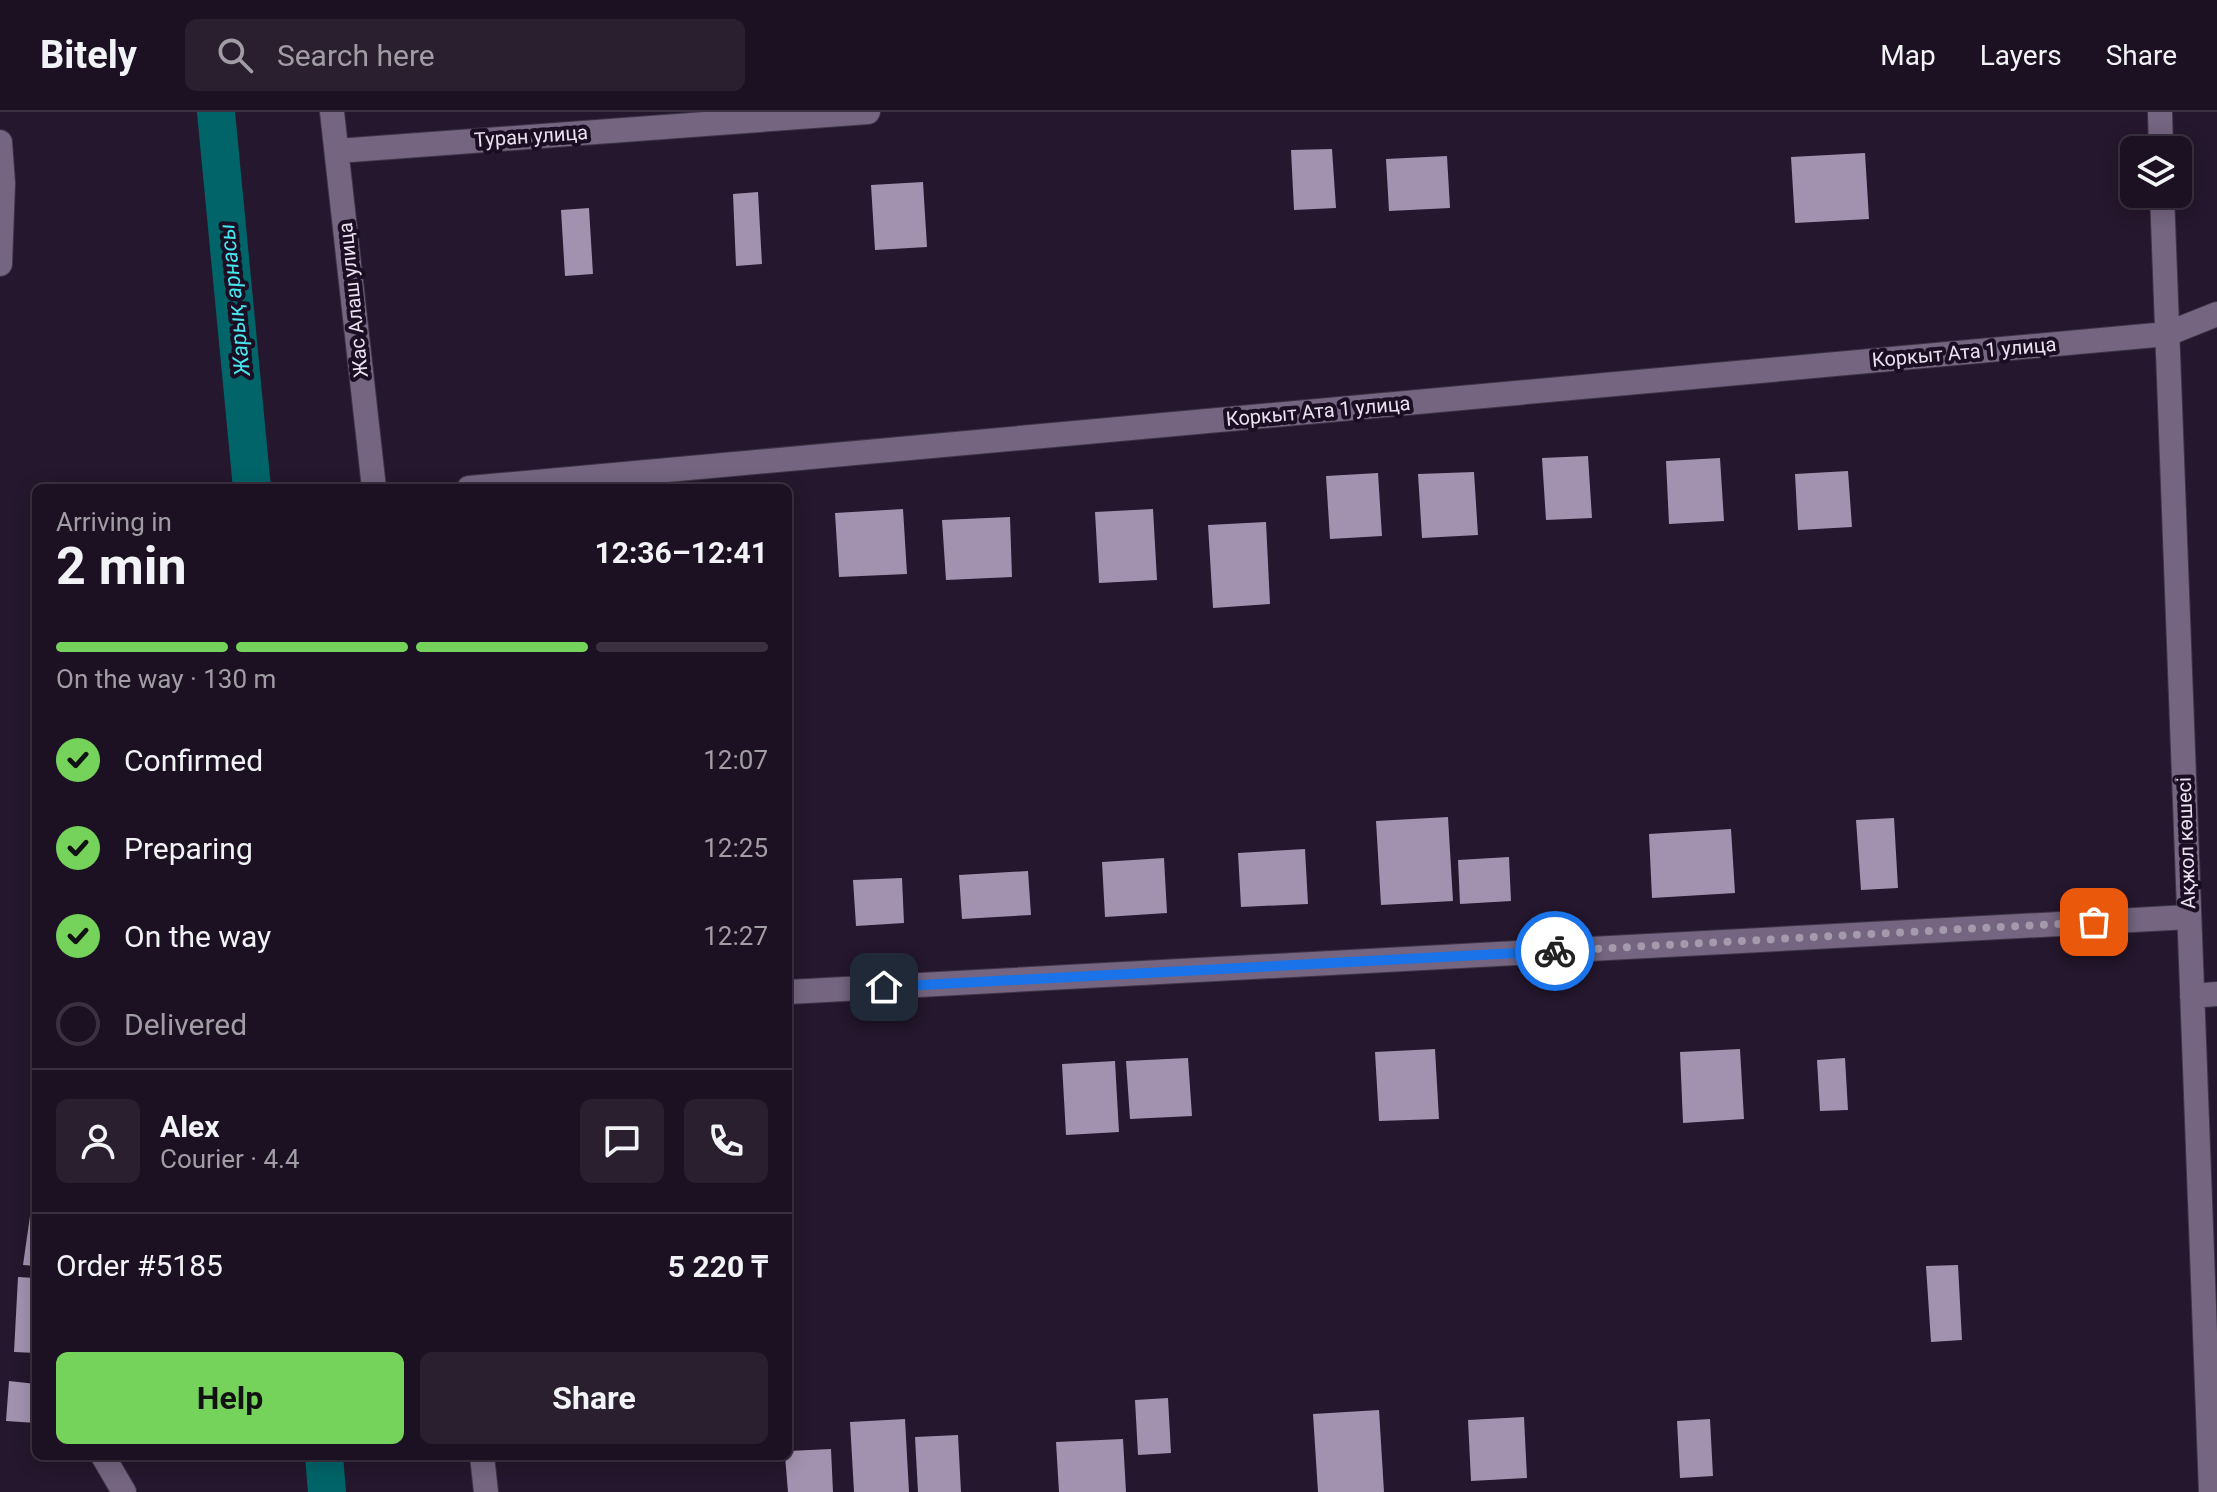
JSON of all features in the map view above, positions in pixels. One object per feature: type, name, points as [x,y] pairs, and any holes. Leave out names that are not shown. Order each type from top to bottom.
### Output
[{"type":"street","name":"Жас Алаш улица","points":[[332,112],[374,484]]},
{"type":"street","name":"Туран улица","points":[[337,151],[868,112]]},
{"type":"street","points":[[2160,112],[2161,136]]},
{"type":"street","points":[[0,142],[3,183],[0,264]]},
{"type":"street","name":"Ақжол көшесі","points":[[2162,208],[2211,1492]]},
{"type":"street","points":[[2167,334],[2217,314]]},
{"type":"street","name":"Коркыт Ата 1 улица","points":[[513,484],[2167,334]]},
{"type":"street","points":[[792,992],[2189,917]]},
{"type":"street","points":[[2192,996],[2217,994]]},
{"type":"street","points":[[105,1460],[124,1492]]},
{"type":"street","points":[[482,1460],[486,1492]]},
{"type":"building","points":[[1332,149],[1336,208],[1294,210],[1291,150]]},
{"type":"building","points":[[1865,153],[1869,219],[1795,223],[1791,157]]},
{"type":"building","points":[[1447,156],[1450,208],[1389,211],[1386,159]]},
{"type":"building","points":[[923,182],[927,247],[875,250],[871,185]]},
{"type":"building","points":[[758,192],[762,264],[736,266],[733,194]]},
{"type":"building","points":[[589,208],[593,274],[565,276],[561,210]]},
{"type":"building","points":[[1588,456],[1592,518],[1546,520],[1542,458]]},
{"type":"building","points":[[1720,458],[1724,521],[1669,524],[1666,461]]},
{"type":"building","points":[[1848,471],[1852,527],[1798,530],[1795,474]]},
{"type":"building","points":[[1474,472],[1478,535],[1422,538],[1418,474]]},
{"type":"building","points":[[1378,473],[1382,536],[1330,539],[1326,476]]},
{"type":"building","points":[[903,509],[907,574],[839,577],[835,513]]},
{"type":"building","points":[[1153,509],[1157,580],[1099,583],[1095,512]]},
{"type":"building","points":[[1010,517],[1012,577],[946,580],[942,520]]},
{"type":"building","points":[[1266,522],[1270,604],[1213,608],[1208,525]]},
{"type":"building","points":[[1448,817],[1453,901],[1381,905],[1376,821]]},
{"type":"building","points":[[1894,818],[1898,888],[1861,890],[1856,820]]},
{"type":"building","points":[[1731,829],[1735,893],[1652,898],[1649,834]]},
{"type":"building","points":[[1305,849],[1308,904],[1241,907],[1238,853]]},
{"type":"building","points":[[1509,857],[1511,901],[1460,904],[1458,860]]},
{"type":"building","points":[[1164,858],[1167,913],[1105,917],[1102,862]]},
{"type":"building","points":[[1028,871],[1031,915],[962,919],[959,875]]},
{"type":"building","points":[[902,878],[904,923],[856,926],[853,880]]},
{"type":"building","points":[[1435,1049],[1439,1119],[1379,1121],[1375,1052]]},
{"type":"building","points":[[1740,1049],[1744,1119],[1683,1123],[1680,1052]]},
{"type":"building","points":[[1188,1058],[1192,1116],[1130,1119],[1126,1061]]},
{"type":"building","points":[[1845,1058],[1848,1110],[1820,1111],[1817,1060]]},
{"type":"building","points":[[1115,1061],[1119,1132],[1066,1135],[1062,1064]]},
{"type":"building","points":[[30,1216],[32,1266],[23,1265]]},
{"type":"building","points":[[1958,1265],[1962,1340],[1931,1342],[1926,1266]]},
{"type":"building","points":[[18,1277],[32,1278],[32,1353],[14,1352]]},
{"type":"building","points":[[9,1381],[32,1384],[32,1423],[6,1421]]},
{"type":"building","points":[[1168,1398],[1171,1453],[1138,1455],[1135,1400]]},
{"type":"building","points":[[1379,1410],[1384,1492],[1318,1492],[1313,1414]]},
{"type":"building","points":[[1524,1417],[1527,1478],[1471,1481],[1468,1420]]},
{"type":"building","points":[[905,1419],[909,1492],[854,1492],[850,1422]]},
{"type":"building","points":[[1710,1419],[1713,1476],[1680,1478],[1677,1421]]},
{"type":"building","points":[[958,1435],[961,1492],[918,1492],[915,1437]]},
{"type":"building","points":[[1123,1439],[1126,1492],[1059,1492],[1056,1442]]},
{"type":"building","points":[[831,1449],[833,1492],[788,1492],[785,1460],[792,1460],[792,1451]]},
{"type":"waterway","name":"Жарық арнасы","points":[[216,112],[252,484]]},
{"type":"waterway","name":"Жарық арнасы","points":[[324,1460],[327,1492]]},
{"type":"way so far","points":[[1555,951],[2094,922]]},
{"type":"route","points":[[884,987],[1555,951]]}]
